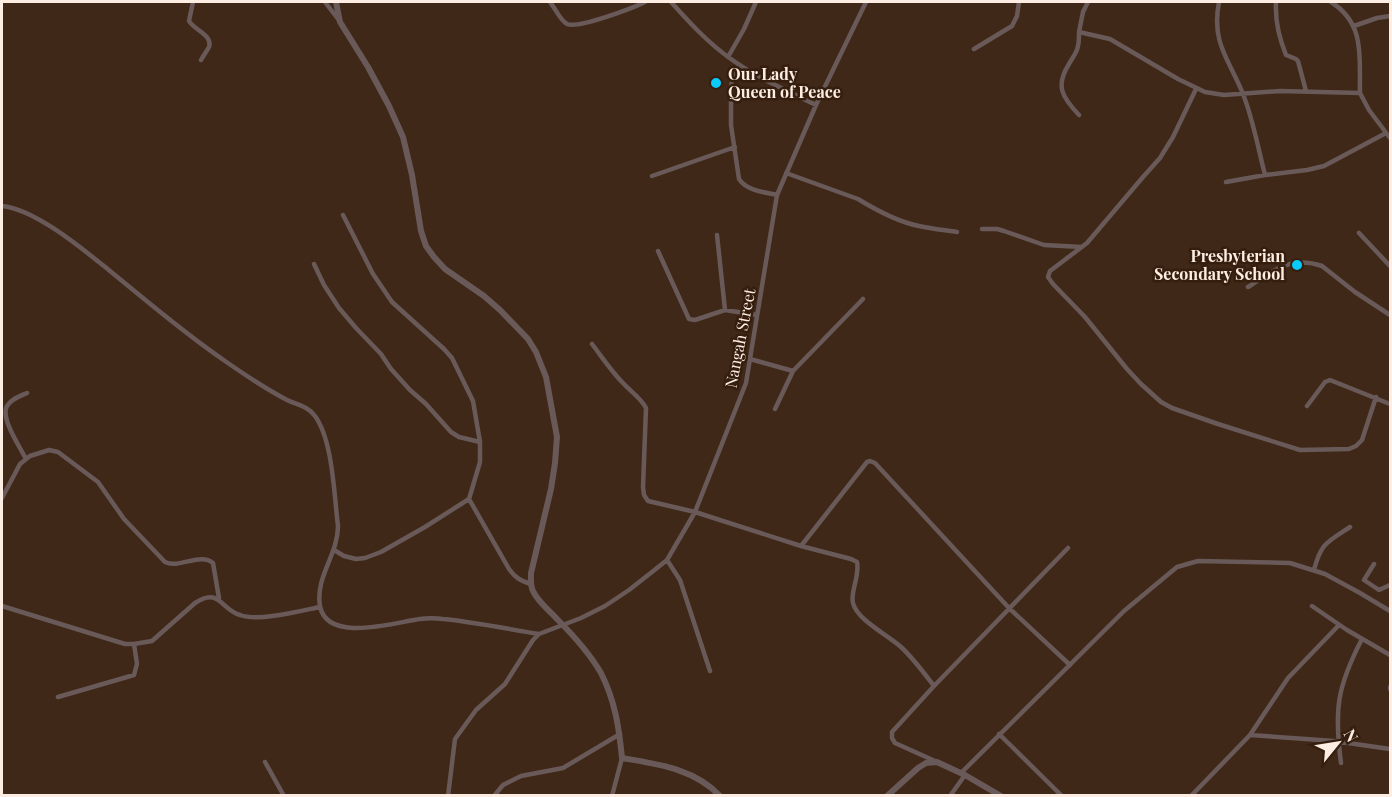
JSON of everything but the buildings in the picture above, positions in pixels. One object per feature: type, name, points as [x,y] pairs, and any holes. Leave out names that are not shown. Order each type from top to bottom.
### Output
[{"type":"street","points":[[193,2],[189,21],[205,35],[210,46],[201,60]]},
{"type":"street","points":[[326,2],[340,21],[384,96],[403,137],[426,246],[445,269],[492,303],[528,339],[546,377],[557,437],[551,489],[531,573],[531,584],[540,602],[562,624],[600,672],[615,709],[620,734],[621,758],[612,795]]},
{"type":"street","points":[[336,2],[340,21]]},
{"type":"street","points":[[550,2],[563,21],[574,26],[628,10],[645,2]]},
{"type":"street","points":[[672,2],[704,36],[739,65],[816,105]]},
{"type":"street","points":[[728,57],[756,2]]},
{"type":"street","name":"Nangah Street","points":[[539,633],[581,618],[629,590],[666,560],[695,512],[743,392],[777,195],[816,105],[866,2]]},
{"type":"street","points":[[974,49],[1012,26],[1017,16],[1019,2]]},
{"type":"street","points":[[1079,115],[1066,101],[1060,83],[1062,74],[1077,51],[1083,12],[1088,2]]},
{"type":"street","points":[[1219,2],[1218,31],[1221,46],[1243,94],[1265,175]]},
{"type":"street","points":[[1276,2],[1275,17],[1282,44],[1286,55],[1298,61],[1306,91]]},
{"type":"street","points":[[1331,2],[1354,26],[1360,47],[1360,93],[1369,110],[1390,138]]},
{"type":"street","points":[[1354,26],[1390,16]]},
{"type":"street","points":[[1079,32],[1110,39],[1205,92],[1224,95],[1306,91],[1360,93]]},
{"type":"street","points":[[739,65],[731,86],[731,124],[739,179],[743,185],[777,195]]},
{"type":"street","points":[[1196,89],[1173,137],[1160,158],[1100,228],[1082,247],[1050,271],[1048,277],[1141,384],[1161,402],[1172,408],[1300,450],[1349,448],[1356,446],[1362,440],[1376,397]]},
{"type":"street","points":[[1226,182],[1324,166],[1386,133]]},
{"type":"street","points":[[652,176],[735,147]]},
{"type":"street","points":[[786,173],[858,199],[908,223],[957,232]]},
{"type":"street","points":[[2,206],[28,214],[74,242],[210,351],[287,400],[307,408],[315,416],[328,446],[338,526],[338,539],[319,586],[320,607],[323,615],[333,624],[371,628],[442,618],[539,633]]},
{"type":"street","points":[[334,549],[344,556],[356,559],[373,555],[425,527],[469,499],[480,462],[480,442],[473,401],[452,358],[392,302],[373,274],[344,215]]},
{"type":"street","points":[[982,229],[997,229],[1044,245],[1082,247]]},
{"type":"street","points":[[1359,233],[1390,266]]},
{"type":"street","points":[[717,235],[725,310]]},
{"type":"street","points":[[658,251],[689,319],[695,320],[725,310],[757,315]]},
{"type":"street","points":[[1248,287],[1286,264],[1293,262],[1316,264],[1390,315]]},
{"type":"street","points":[[314,264],[339,308],[410,390],[451,432],[459,437],[480,442]]},
{"type":"street","points":[[776,409],[793,370],[863,299]]},
{"type":"street","points":[[592,344],[623,384],[644,402],[646,408],[643,487],[648,501],[695,512],[857,562],[858,569],[852,602],[856,610],[902,648],[934,686]]},
{"type":"street","points":[[750,359],[793,370]]},
{"type":"street","points":[[1307,406],[1324,382],[1330,380],[1390,404]]},
{"type":"street","points":[[26,459],[5,414],[6,407],[12,400],[27,393]]},
{"type":"street","points":[[2,498],[20,464],[26,459],[49,450],[58,452],[98,482],[124,519],[165,562],[170,565],[203,559],[213,563],[219,598]]},
{"type":"street","points":[[801,546],[867,462],[875,463],[1009,608],[1070,665]]},
{"type":"street","points":[[469,499],[509,569],[516,578],[531,584]]},
{"type":"street","points":[[1314,570],[1319,553],[1327,542],[1350,528]]},
{"type":"street","points":[[1002,795],[963,774],[894,743],[892,732],[1068,548]]},
{"type":"street","points":[[666,560],[680,580],[710,671]]},
{"type":"street","points":[[950,795],[963,774],[999,734],[1124,612],[1178,567],[1198,561],[1290,563],[1325,574],[1390,611]]},
{"type":"street","points":[[1374,564],[1364,580],[1379,590],[1390,585]]},
{"type":"street","points":[[2,606],[125,644],[152,641],[195,603],[210,596],[219,598],[232,611],[241,616],[273,615],[320,607]]},
{"type":"street","points":[[1312,606],[1390,655]]},
{"type":"street","points":[[1191,795],[1250,735],[1288,678],[1339,625]]},
{"type":"street","points":[[448,795],[455,739],[476,710],[505,684],[539,633]]},
{"type":"street","points":[[1341,763],[1337,711],[1343,681],[1350,661],[1362,639]]},
{"type":"street","points":[[58,697],[134,675],[137,663],[134,644]]},
{"type":"street","points":[[494,795],[503,785],[521,776],[563,768],[620,734]]},
{"type":"street","points":[[999,734],[1062,795]]},
{"type":"street","points":[[1250,735],[1338,741],[1390,749]]},
{"type":"street","points":[[621,758],[665,766],[685,773],[702,780],[720,795]]},
{"type":"street","points":[[265,762],[284,795]]},
{"type":"street","points":[[887,795],[918,768],[937,762]]},
{"type":"place","name":"Our Lady Queen of Peace","points":[[716,83]]},
{"type":"place","name":"Presbyterian Secondary School","points":[[1297,265]]}]
